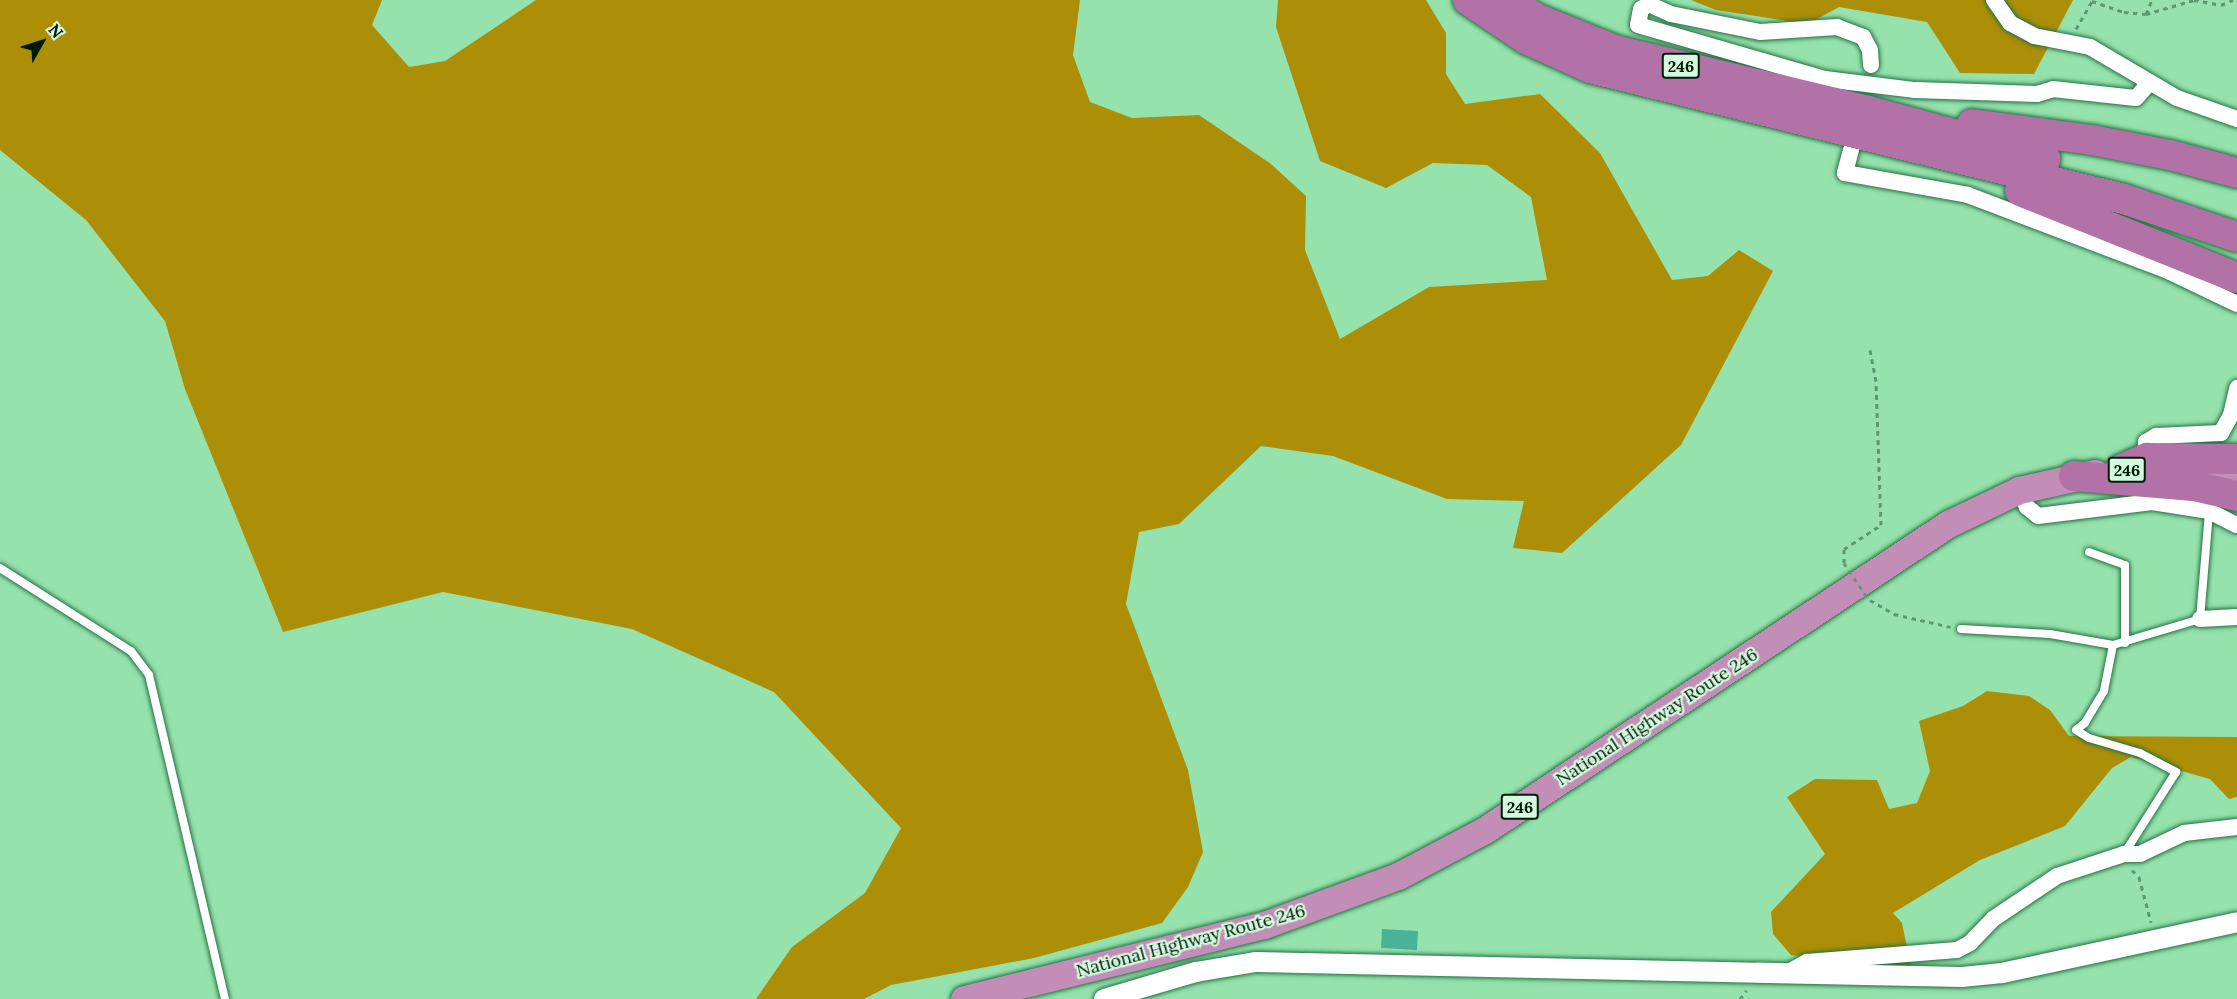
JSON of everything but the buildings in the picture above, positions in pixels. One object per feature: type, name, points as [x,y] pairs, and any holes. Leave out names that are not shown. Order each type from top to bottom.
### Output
[{"type":"highway","points":[[1468,0],[1526,39],[1590,68],[1860,132],[2124,199],[2237,237]]},
{"type":"highway","name":"246","points":[[1505,0],[1538,19],[1615,50],[1860,132]]},
{"type":"highway","points":[[1860,132],[2092,140],[2170,155],[2237,173]]},
{"type":"highway","points":[[1860,132],[2143,185],[2237,217]]},
{"type":"highway","points":[[1860,132],[2036,196],[2237,278]]},
{"type":"highway","points":[[2120,470],[2147,458],[2237,459]]},
{"type":"highway","name":"National Highway Route 246","points":[[964,999],[1264,925],[1398,876],[1485,830],[1948,524],[2019,490],[2074,476],[2120,470],[2237,477]]},
{"type":"highway","points":[[2074,476],[2194,486],[2237,496]]},
{"type":"street","points":[[1994,0],[2010,23],[2034,36],[2090,47],[2149,83],[2237,119]]},
{"type":"street","points":[[1871,65],[1870,50],[1863,37],[1837,27],[1760,32],[1671,14],[1649,4],[1641,9],[1638,25],[1825,79],[1915,90],[2037,94],[2053,89],[2136,98],[2149,83]]},
{"type":"street","points":[[1860,132],[1845,173],[1968,195],[2168,271],[2237,304]]},
{"type":"street","points":[[2147,458],[2146,442],[2156,436],[2221,433],[2231,415],[2237,388]]},
{"type":"street","points":[[2019,490],[2027,507],[2038,516],[2152,502],[2209,512],[2237,525]]},
{"type":"street","points":[[2200,619],[2237,617]]},
{"type":"street","points":[[1787,973],[1807,962],[1958,950],[1970,943],[1993,919],[2057,876],[2121,855],[2140,854],[2184,833],[2237,827]]},
{"type":"street","points":[[1104,999],[1196,972],[1256,962],[1962,977],[2002,973],[2237,922]]},
{"type":"lane","points":[[1961,629],[2050,634],[2113,645],[2200,619],[2209,512]]},
{"type":"lane","points":[[2089,552],[2126,565],[2125,643]]},
{"type":"lane","points":[[0,568],[131,651],[149,675],[225,999]]},
{"type":"lane","points":[[2113,645],[2104,691],[2085,723],[2076,730],[2089,738],[2140,753],[2176,772],[2121,855]]},
{"type":"path","points":[[2146,14],[2152,0]]},
{"type":"path","points":[[2070,42],[2086,5],[2092,2],[2124,12],[2146,14],[2194,0],[2221,5],[2233,0]]},
{"type":"path","points":[[1870,349],[1876,381],[1876,456],[1881,525],[1844,549],[1844,563],[1868,599],[1894,614],[1961,629]]},
{"type":"path","points":[[2121,855],[2139,877],[2155,939]]},
{"type":"shaded area","points":[[0,0],[382,0],[372,25],[409,67],[445,61],[536,0],[1080,0],[1073,55],[1090,102],[1132,118],[1199,115],[1271,164],[1306,196],[1305,250],[1340,339],[1429,287],[1547,280],[1531,197],[1487,165],[1433,163],[1386,188],[1320,161],[1276,27],[1278,0],[1426,0],[1446,33],[1446,74],[1465,104],[1540,94],[1600,153],[1672,280],[1708,276],[1739,250],[1773,271],[1681,445],[1562,553],[1513,548],[1524,501],[1447,499],[1333,456],[1261,446],[1179,524],[1139,532],[1126,604],[1188,770],[1203,852],[1188,887],[1162,923],[1034,958],[891,985],[864,999],[756,999],[792,947],[865,893],[901,828],[774,692],[632,629],[443,592],[283,632],[185,389],[165,321],[86,220],[0,150]]},
{"type":"shaded area","points":[[1691,0],[2073,0],[2034,74],[1960,73],[1927,22],[1839,7],[1808,24],[1716,10]]},
{"type":"shaded area","points":[[1987,691],[2029,696],[2050,710],[2069,736],[2237,737],[2237,797],[2229,799],[2210,779],[2131,757],[2112,768],[2065,826],[1980,860],[1893,913],[1902,923],[1911,967],[1791,955],[1773,934],[1771,912],[1825,854],[1787,797],[1815,779],[1877,780],[1889,809],[1917,803],[1930,771],[1919,721],[1963,706]]}]
